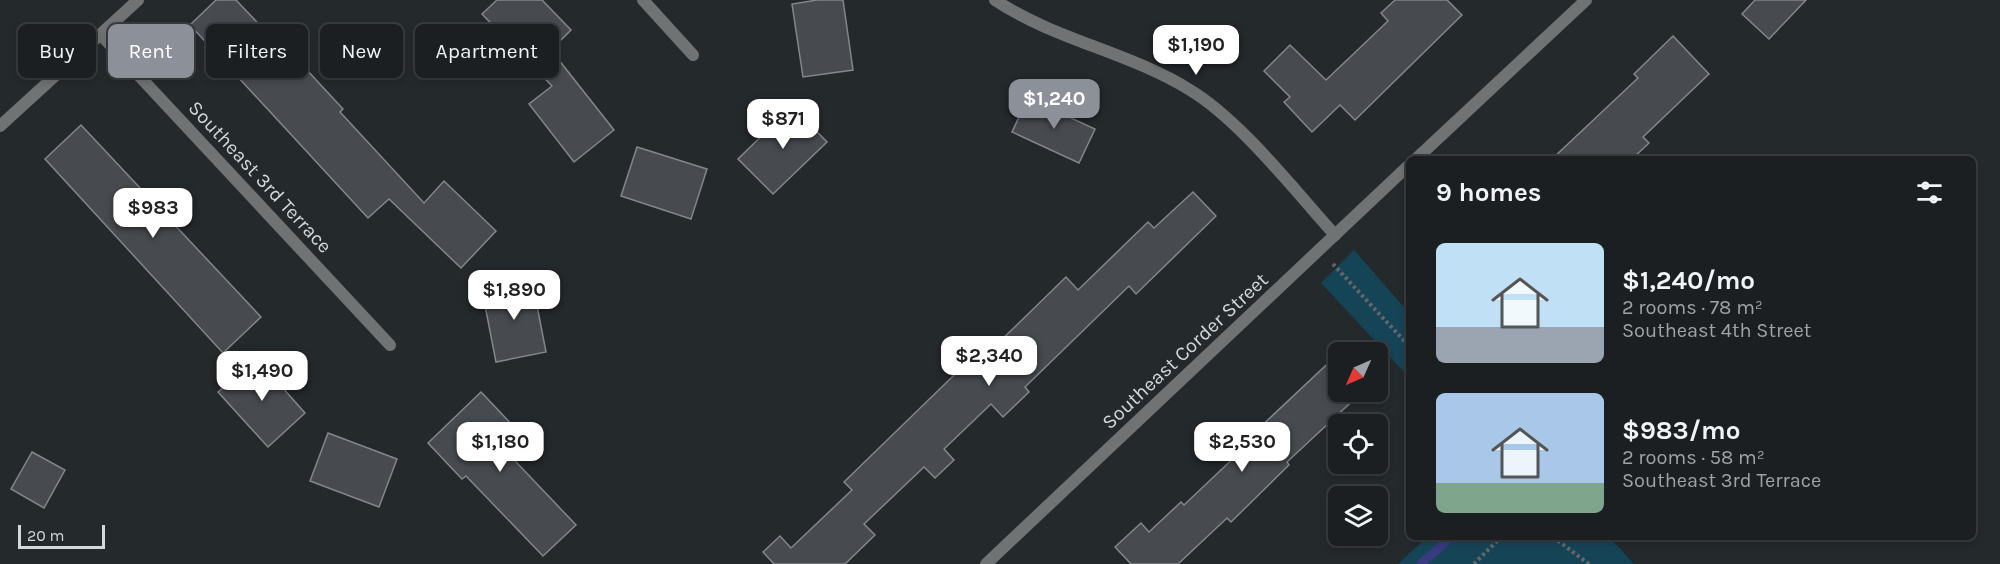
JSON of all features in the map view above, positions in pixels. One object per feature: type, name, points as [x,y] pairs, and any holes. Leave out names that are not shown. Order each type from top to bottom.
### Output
[{"type":"street","points":[[0,126],[138,0]]},
{"type":"street","points":[[644,0],[693,55]]},
{"type":"street","points":[[995,0],[1050,29],[1155,70],[1192,91],[1231,123],[1335,235]]},
{"type":"street","points":[[1419,156],[1586,0]]},
{"type":"street","name":"Southeast 3rd Terrace","points":[[101,35],[390,345]]},
{"type":"street","name":"Southeast Corder Street","points":[[986,564],[1406,168]]},
{"type":"path","points":[[1321,250],[1406,343]]},
{"type":"path","points":[[1474,564],[1498,540]]},
{"type":"path","points":[[1557,540],[1589,564]]},
{"type":"shaded area","points":[[1354,250],[1406,310],[1406,374],[1388,355],[1388,342],[1376,342],[1321,283]]},
{"type":"shaded area","points":[[1424,540],[1612,540],[1634,564],[1398,564]]},
{"type":"building","points":[[216,0],[236,0],[259,24],[206,24],[206,42],[194,29],[194,24],[191,24]]},
{"type":"building","points":[[497,0],[542,0],[571,30],[559,42],[559,24],[492,24],[482,14]]},
{"type":"building","points":[[817,0],[843,0],[853,70],[803,77],[792,4]]},
{"type":"building","points":[[1395,0],[1447,0],[1462,15],[1355,120],[1340,105],[1312,132],[1284,102],[1290,97],[1264,71],[1290,45],[1326,80],[1388,21],[1381,13]]},
{"type":"building","points":[[1755,0],[1806,0],[1769,39],[1742,14]]},
{"type":"building","points":[[1673,36],[1709,74],[1643,137],[1649,143],[1635,156],[1555,156],[1638,78],[1634,74]]},
{"type":"building","points":[[559,60],[614,130],[574,162],[529,104],[552,86],[544,78],[559,78]]},
{"type":"building","points":[[308,71],[343,109],[340,112],[424,203],[444,181],[496,231],[461,268],[389,199],[368,218],[239,78],[308,78]]},
{"type":"building","points":[[1028,98],[1095,129],[1079,163],[1012,132]]},
{"type":"building","points":[[792,106],[827,142],[773,194],[738,159]]},
{"type":"building","points":[[81,125],[261,317],[223,353],[45,159]]},
{"type":"building","points":[[637,147],[707,169],[691,219],[621,196]]},
{"type":"building","points":[[1193,192],[1216,216],[1136,294],[1129,286],[1025,387],[1029,392],[1003,417],[991,404],[944,449],[954,460],[935,478],[924,467],[864,524],[875,535],[845,564],[774,564],[763,552],[780,536],[791,548],[852,490],[844,482],[985,345],[990,351],[1066,277],[1078,290],[1148,222],[1154,228]]},
{"type":"building","points":[[532,280],[546,352],[496,362],[482,290]]},
{"type":"building","points":[[256,358],[305,413],[268,447],[218,392]]},
{"type":"building","points":[[1328,363],[1328,402],[1351,402],[1338,414],[1328,414],[1328,424],[1287,462],[1289,465],[1231,522],[1227,518],[1178,564],[1131,564],[1115,547],[1141,523],[1149,532],[1181,502],[1184,505],[1241,451],[1233,442],[1250,425],[1256,431]]},
{"type":"building","points":[[481,392],[515,428],[499,444],[576,525],[543,556],[466,476],[462,479],[428,443]]},
{"type":"building","points":[[328,433],[397,459],[379,507],[310,481]]},
{"type":"building","points":[[32,452],[65,470],[44,508],[11,489]]},
{"type":"waterway","points":[[1421,564],[1448,540]]}]
